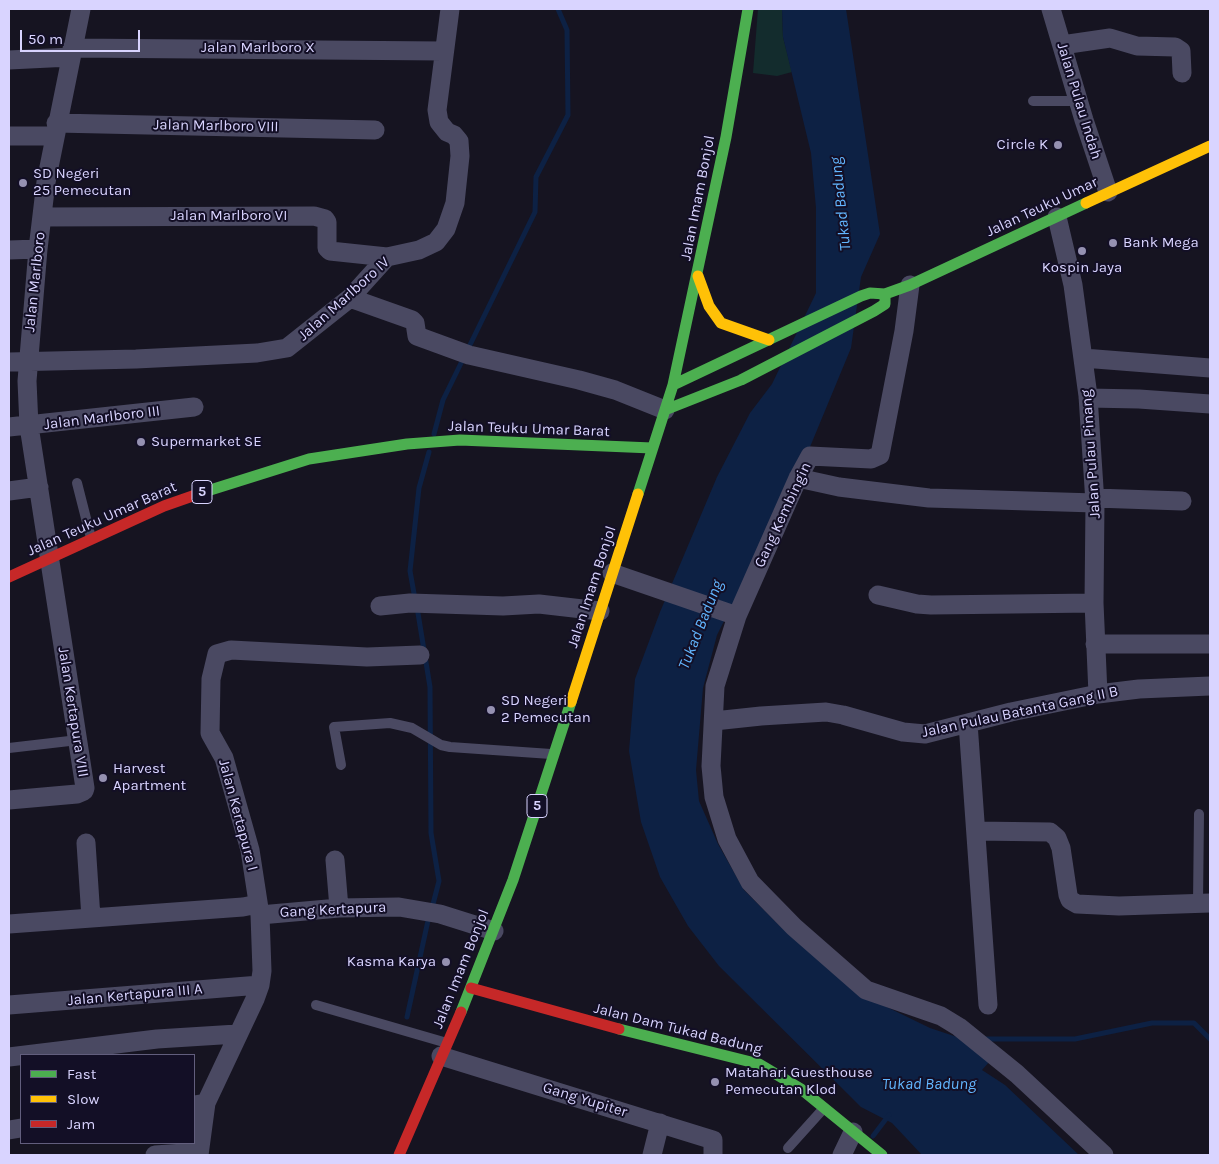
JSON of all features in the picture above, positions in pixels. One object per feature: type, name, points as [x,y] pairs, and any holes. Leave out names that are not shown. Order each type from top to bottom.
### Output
[{"type":"main road","name":"Jalan Imam Bonjol","points":[[399,1155],[494,931],[529,832],[673,385],[698,276],[726,137],[748,9]]},
{"type":"main road","name":"Jalan Teuku Umar","points":[[673,385],[860,296],[870,293],[885,294],[910,285],[1210,146]]},
{"type":"main road","points":[[698,276],[709,306],[721,323],[772,338]]},
{"type":"main road","points":[[665,410],[726,386],[874,311],[885,304],[885,294]]},
{"type":"main road","name":"Jalan Teuku Umar Barat","points":[[9,577],[164,506],[271,469],[309,459],[407,444],[460,440],[652,448]]},
{"type":"main road","name":"Jalan Dam Tukad Badung","points":[[471,988],[567,1016],[759,1064],[786,1078],[825,1107],[882,1155]]},
{"type":"street","name":"Jalan Marlboro","points":[[49,558],[18,361],[38,249],[55,130],[81,9]]},
{"type":"street","points":[[443,50],[450,9]]},
{"type":"street","name":"Jalan Pulau Indah","points":[[1051,9],[1078,101],[1108,192]]},
{"type":"street","points":[[1062,46],[1110,38],[1137,46],[1175,47],[1181,51],[1182,73]]},
{"type":"street","name":"Jalan Marlboro X","points":[[9,60],[71,52],[443,50]]},
{"type":"street","name":"Jalan Marlboro IV","points":[[18,361],[136,359],[273,351],[287,348],[350,298],[387,257],[420,250],[440,239],[446,229],[458,188],[460,146],[457,137],[448,132],[439,122],[437,110],[443,50]]},
{"type":"street","name":"Jalan Marlboro VIII","points":[[9,136],[55,130],[376,130]]},
{"type":"street","name":"Jalan Marlboro VI","points":[[42,217],[314,216],[325,219],[327,222],[327,248],[330,251],[387,257]]},
{"type":"street","name":"Jalan Pulau Pinang","points":[[1057,217],[1073,285],[1088,398],[1095,501],[1094,602],[1098,694]]},
{"type":"street","points":[[9,250],[38,249]]},
{"type":"street","name":"Gang Kembingin","points":[[910,285],[904,331],[880,455],[871,459],[810,456],[735,615],[715,686],[711,766],[714,797],[727,839],[750,882],[794,927],[866,990],[941,1016],[959,1026],[1017,1074],[1104,1155]]},
{"type":"street","points":[[350,298],[412,320],[415,322],[417,336],[462,353],[615,390],[665,410]]},
{"type":"street","points":[[1084,358],[1210,368]]},
{"type":"street","points":[[1088,398],[1139,398],[1210,404]]},
{"type":"street","name":"Jalan Marlboro III","points":[[9,427],[194,407]]},
{"type":"street","points":[[798,478],[839,487],[929,498],[1182,501]]},
{"type":"street","points":[[9,491],[39,487]]},
{"type":"street","name":"Jalan Kertapura VIII","points":[[9,800],[77,794],[84,791],[78,740],[49,558]]},
{"type":"street","points":[[612,574],[735,615]]},
{"type":"street","points":[[878,595],[916,604],[931,605],[1094,602]]},
{"type":"street","points":[[380,606],[419,603],[503,606],[554,604],[600,612]]},
{"type":"street","points":[[1095,644],[1210,644]]},
{"type":"street","name":"Jalan Kertapura I","points":[[259,909],[246,835],[224,758],[210,733],[211,679],[217,654],[231,650],[368,657],[420,655]]},
{"type":"street","name":"Jalan Pulau Batanta Gang II B","points":[[714,721],[826,712],[916,734],[936,732],[1098,694],[1139,689],[1210,686]]},
{"type":"street","points":[[968,723],[988,1005]]},
{"type":"street","points":[[976,831],[1050,832],[1057,838],[1061,848],[1068,895],[1070,900],[1077,904],[1119,906],[1204,903]]},
{"type":"street","points":[[86,844],[91,918]]},
{"type":"street","points":[[335,860],[339,908]]},
{"type":"street","name":"Gang Kertapura","points":[[259,909],[378,906],[440,914],[494,931]]},
{"type":"street","points":[[9,924],[259,909],[262,948],[260,985],[237,1034],[200,1104],[199,1153],[155,1155]]},
{"type":"street","name":"Jalan Kertapura III A","points":[[9,1005],[260,985]]},
{"type":"street","points":[[34,1054],[157,1039],[237,1034]]},
{"type":"street","name":"Gang Yupiter","points":[[444,1049],[713,1140],[713,1155]]},
{"type":"street","points":[[652,1155],[660,1123]]},
{"type":"street","points":[[842,1155],[855,1133]]},
{"type":"lane","points":[[1033,101],[1078,101]]},
{"type":"lane","points":[[77,483],[91,539]]},
{"type":"lane","points":[[341,765],[334,727],[390,723],[412,728],[441,745],[470,750],[554,754]]},
{"type":"lane","points":[[9,748],[78,740]]},
{"type":"lane","points":[[1199,814],[1204,903]]},
{"type":"lane","points":[[316,1005],[422,1036],[444,1049]]},
{"type":"lane","points":[[788,1148],[825,1107]]},
{"type":"green space","points":[[758,9],[782,9],[783,37],[792,72],[777,76],[753,73]]},
{"type":"water","name":"Tukad Badung","points":[[782,9],[846,9],[880,234],[861,277],[851,348],[805,459],[717,635],[703,688],[696,770],[699,801],[718,844],[744,890],[780,926],[858,993],[930,1028],[966,1040],[991,1060],[982,1070],[1005,1085],[1079,1155],[922,1155],[892,1123],[861,1107],[719,966],[688,926],[660,877],[641,822],[629,751],[635,679],[660,612],[717,477],[750,413],[772,384],[816,293],[816,208],[811,153],[783,37]]},
{"type":"waterway","points":[[434,434],[443,400],[535,212],[536,177],[568,115],[567,30],[558,9]]},
{"type":"waterway","points":[[415,599],[410,571],[419,488],[429,452]]},
{"type":"waterway","points":[[417,607],[430,687],[431,833],[439,881],[432,908]]},
{"type":"waterway","points":[[407,1017],[429,916]]},
{"type":"waterway","points":[[984,1039],[1075,1039],[1152,1023],[1194,1023],[1210,1039]]},
{"type":"waterway","points":[[873,1136],[889,1115]]},
{"type":"traffic: fast","points":[[638,494],[673,385],[726,137],[748,9]]},
{"type":"traffic: fast","points":[[673,385],[861,296],[870,293],[885,294],[910,285],[1086,203]]},
{"type":"traffic: fast","points":[[665,410],[741,380],[874,311],[885,304],[885,294]]},
{"type":"traffic: fast","points":[[204,492],[309,459],[407,444],[460,440],[652,448]]},
{"type":"traffic: fast","points":[[461,1012],[513,880],[571,702]]},
{"type":"traffic: fast","points":[[619,1029],[759,1064],[801,1089],[882,1155]]},
{"type":"traffic: slow","points":[[1086,203],[1210,146]]},
{"type":"traffic: slow","points":[[698,276],[709,306],[721,323],[769,340]]},
{"type":"traffic: slow","points":[[571,702],[638,494]]},
{"type":"traffic: jam","points":[[9,577],[164,506],[204,492]]},
{"type":"traffic: jam","points":[[471,988],[619,1029]]},
{"type":"traffic: jam","points":[[399,1155],[461,1012]]},
{"type":"place","name":"Circle K","points":[[1058,145]]},
{"type":"place","name":"SD Negeri 25 Pemecutan","points":[[23,183]]},
{"type":"place","name":"Bank Mega","points":[[1113,243]]},
{"type":"place","name":"Kospin Jaya","points":[[1082,251]]},
{"type":"place","name":"Supermarket SE","points":[[141,442]]},
{"type":"place","name":"SD Negeri 2 Pemecutan","points":[[491,710]]},
{"type":"place","name":"Harvest Apartment","points":[[103,778]]},
{"type":"place","name":"Kasma Karya","points":[[446,962]]},
{"type":"place","name":"Matahari Guesthouse Pemecutan Klod","points":[[715,1082]]}]
